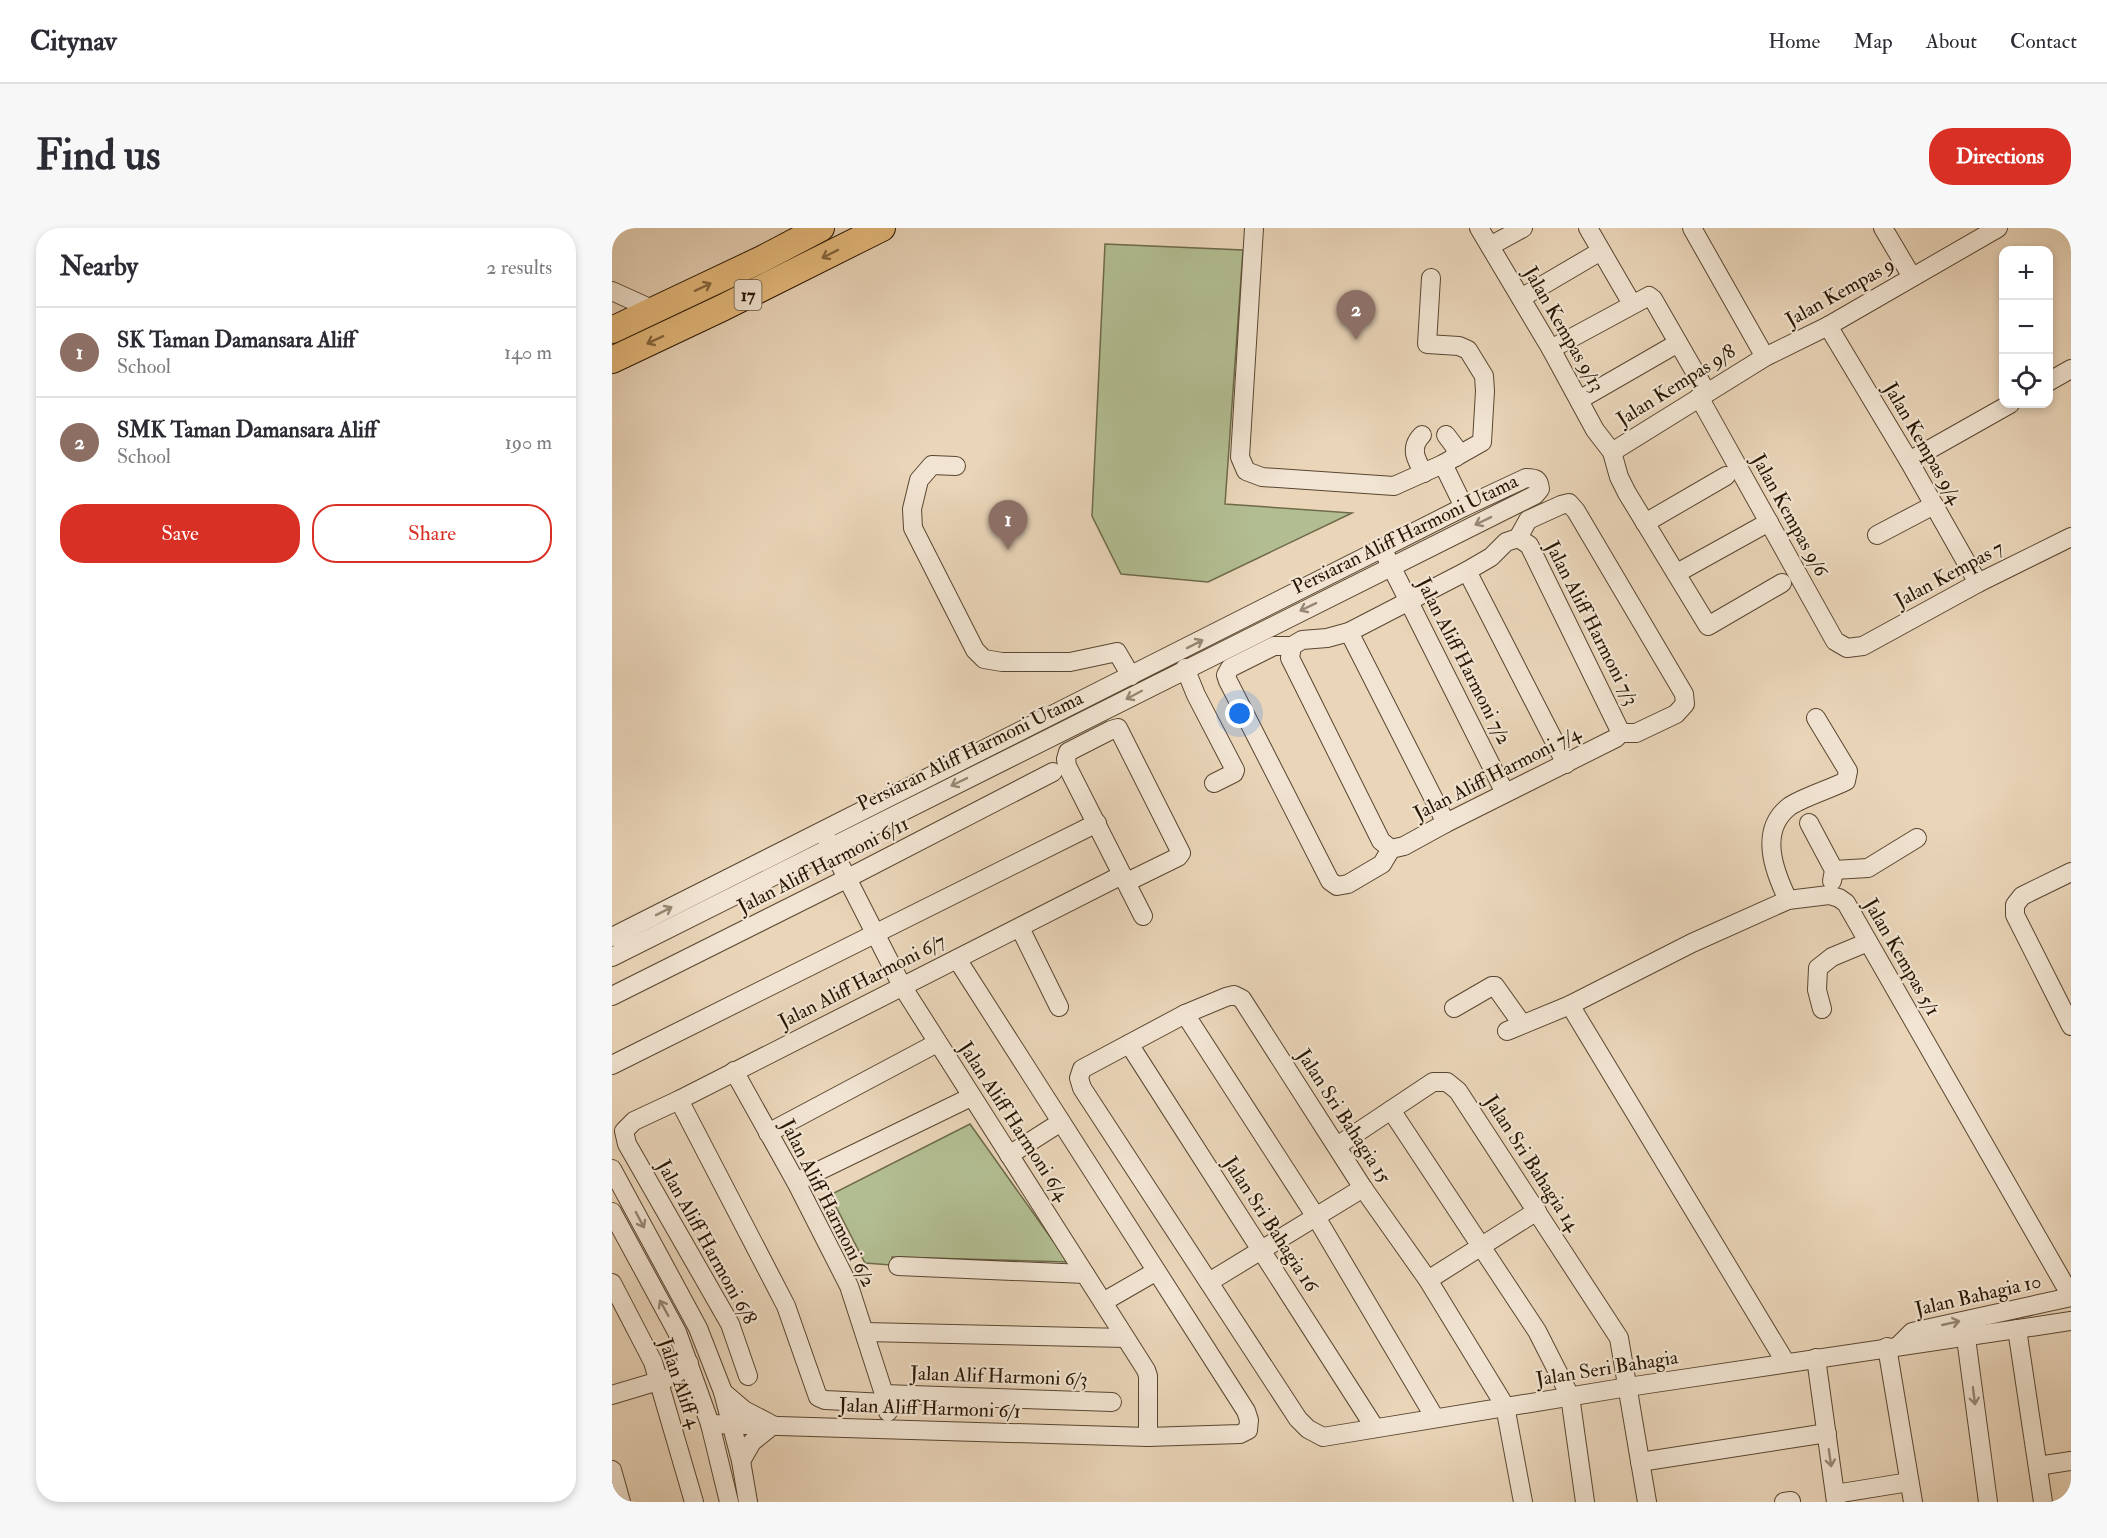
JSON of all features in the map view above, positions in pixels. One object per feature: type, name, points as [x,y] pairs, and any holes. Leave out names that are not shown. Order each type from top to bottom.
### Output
[{"type":"highway","name":"17","points":[[612,330],[821,228]]},
{"type":"highway","name":"17","points":[[612,360],[882,228]]},
{"type":"street","points":[[1254,228],[1240,457],[1246,471],[1262,477],[1394,486],[1450,461],[1482,441],[1484,376],[1468,350],[1459,346],[1427,344],[1431,278]]},
{"type":"street","name":"Jalan Kempas 9/13","points":[[1479,228],[1551,349],[1595,430],[1612,452],[1619,477],[1707,626],[1782,583]]},
{"type":"street","points":[[1490,246],[1523,228]]},
{"type":"street","points":[[1551,349],[1632,304],[1588,228]]},
{"type":"street","points":[[1692,228],[1765,357]]},
{"type":"street","points":[[1883,228],[1912,277]]},
{"type":"street","name":"Jalan Kempas 9","points":[[1765,357],[1828,326],[1998,228]]},
{"type":"street","points":[[1521,298],[1602,251]]},
{"type":"street","points":[[612,291],[654,310]]},
{"type":"street","name":"Jalan Kempas 9/6","points":[[1632,304],[1649,296],[1653,298],[1678,342],[1769,522],[1835,641],[1847,648]]},
{"type":"street","name":"Jalan Kempas 9/4","points":[[1828,326],[1909,461],[1977,583]]},
{"type":"street","points":[[1579,400],[1678,342]]},
{"type":"street","name":"Jalan Kempas 9/8","points":[[1612,452],[1765,357]]},
{"type":"street","points":[[2053,380],[2071,369]]},
{"type":"street","points":[[1909,461],[2003,408]]},
{"type":"street","points":[[1422,435],[1414,450],[1424,473]]},
{"type":"street","points":[[1446,435],[1455,447],[1450,461],[1464,507]]},
{"type":"street","points":[[956,466],[932,465],[919,480],[912,509],[913,528],[975,650],[984,659],[1002,662],[1070,662],[1117,652],[1131,675]]},
{"type":"street","points":[[1646,523],[1726,476]]},
{"type":"street","name":"Persiaran Aliff Harmoni Utama","points":[[612,937],[827,838],[1125,700],[1535,495],[1540,489],[1539,482],[1535,478],[1526,478],[1464,507],[1131,675],[827,838],[612,957]]},
{"type":"street","name":"Jalan Aliff Harmoni 7/4","points":[[1391,849],[1404,846],[1622,733],[1636,733],[1676,714],[1685,704],[1684,694],[1576,511],[1569,503],[1528,520],[1518,538]]},
{"type":"street","points":[[1877,535],[1934,505]]},
{"type":"street","points":[[1677,573],[1769,522]]},
{"type":"street","name":"Jalan Kempas 7","points":[[1847,648],[1863,646],[1977,583],[2071,537]]},
{"type":"street","points":[[1292,646],[1290,658],[1381,840],[1391,849],[1382,864],[1348,884],[1337,886],[1330,881],[1226,675],[1230,668],[1274,646],[1292,646],[1302,640],[1327,638],[1349,632],[1467,571],[1491,557],[1506,542],[1518,538]]},
{"type":"street","name":"Jalan Aliff Harmoni 7/3","points":[[1518,538],[1529,545],[1622,733]]},
{"type":"street","name":"Jalan Aliff Harmoni 7/2","points":[[1383,549],[1505,793]]},
{"type":"street","points":[[1467,571],[1566,764]]},
{"type":"street","points":[[1349,632],[1446,823]]},
{"type":"street","points":[[1185,668],[1196,695],[1235,770],[1234,773],[1214,783]]},
{"type":"street","points":[[1788,900],[1777,878],[1770,846],[1774,824],[1790,807],[1846,781],[1848,776],[1848,771],[1816,718]]},
{"type":"street","name":"Jalan Aliff Harmoni 6/7","points":[[624,1131],[634,1121],[957,958],[1124,879],[1178,857],[1181,853],[1179,846],[1118,728],[1068,752],[1066,759],[1067,766],[1097,822]]},
{"type":"street","name":"Jalan Aliff Harmoni 6/11","points":[[612,996],[1053,772]]},
{"type":"street","points":[[612,1065],[1097,822],[1143,916]]},
{"type":"street","points":[[1454,1008],[1495,986],[1515,1028],[1570,1005],[1692,943],[1788,900],[1829,895],[1834,870],[1809,823]]},
{"type":"street","name":"Jalan Aliff Harmoni 6/4","points":[[827,838],[873,934],[902,986],[1148,1376],[1148,1437]]},
{"type":"street","points":[[1834,870],[1868,868],[1917,838]]},
{"type":"street","points":[[2071,872],[2022,896],[2015,905],[2015,915],[2071,1026]]},
{"type":"street","name":"Jalan Kempas 5/1","points":[[1829,895],[1846,903],[2071,1296]]},
{"type":"street","points":[[1020,928],[1059,1007]]},
{"type":"street","points":[[1822,1009],[1817,990],[1818,968],[1832,957],[1868,942]]},
{"type":"street","points":[[957,958],[1155,1272],[1103,1302]]},
{"type":"street","name":"Jalan Sri Bahagia 15","points":[[1209,1282],[1082,1088],[1079,1078],[1082,1069],[1185,1014],[1234,995],[1242,999],[1363,1188],[1428,1280],[1505,1406]]},
{"type":"street","points":[[1570,1005],[1786,1363]]},
{"type":"street","points":[[1185,1014],[1316,1217],[1435,1418]]},
{"type":"street","points":[[768,1133],[937,1043]]},
{"type":"street","name":"Jalan Sri Bahagia 16","points":[[1129,1044],[1376,1428]]},
{"type":"street","name":"Jalan Aliff Harmoni 6/2","points":[[734,1071],[796,1182],[849,1286],[885,1399],[890,1429]]},
{"type":"street","name":"Jalan Sri Bahagia 14","points":[[1337,1146],[1433,1082],[1447,1082],[1458,1091],[1619,1338],[1647,1502]]},
{"type":"street","points":[[796,1182],[971,1097]]},
{"type":"street","name":"Jalan Alif Harmoni 6/3","points":[[679,1100],[786,1306],[818,1397],[825,1400],[1112,1402]]},
{"type":"street","points":[[1391,1110],[1537,1331],[1570,1396],[1585,1502]]},
{"type":"street","points":[[1009,1155],[1061,1122]]},
{"type":"street","name":"Jalan Aliff Harmoni 6/8","points":[[624,1131],[627,1144],[730,1324],[748,1376]]},
{"type":"street","points":[[612,1169],[698,1328],[723,1392],[741,1461],[748,1502]]},
{"type":"street","points":[[1209,1282],[1363,1188]]},
{"type":"street","points":[[1428,1280],[1537,1211]]},
{"type":"street","points":[[612,1212],[678,1332],[710,1424],[729,1502]]},
{"type":"street","points":[[898,1266],[1085,1274]]},
{"type":"street","name":"Jalan Aliff Harmoni 6/1","points":[[710,1424],[1148,1437],[1240,1434],[1248,1430],[1250,1425],[1246,1411],[1155,1272]]},
{"type":"street","name":"Jalan Seri Bahagia","points":[[1209,1282],[1298,1419],[1308,1429],[1323,1437],[1505,1406],[2071,1321]]},
{"type":"street","name":"Jalan Aliff 4","points":[[612,1283],[653,1362],[694,1502]]},
{"type":"street","name":"Jalan Bahagia 10","points":[[1893,1346],[1912,1332],[2071,1296]]},
{"type":"street","points":[[2017,1329],[2043,1502]]},
{"type":"street","points":[[865,1332],[1125,1338]]},
{"type":"street","points":[[1966,1338],[1988,1502]]},
{"type":"street","points":[[1893,1346],[1913,1502]]},
{"type":"street","points":[[1816,1358],[1836,1498],[1909,1482]]},
{"type":"street","points":[[612,1395],[658,1382],[679,1373],[689,1363]]},
{"type":"street","points":[[723,1392],[744,1410],[773,1425],[752,1442],[741,1461]]},
{"type":"street","points":[[1505,1406],[1523,1502]]},
{"type":"street","points":[[1640,1462],[1827,1433]]},
{"type":"street","points":[[2038,1466],[2071,1461]]},
{"type":"street","points":[[612,1470],[621,1502]]},
{"type":"green space","points":[[1105,244],[1243,250],[1225,504],[1352,513],[1208,582],[1121,574],[1092,516]]},
{"type":"green space","points":[[970,1124],[1068,1262],[892,1257],[891,1265],[865,1263],[830,1195]]},
{"type":"place","name":"SMK Taman Damansara Aliff","points":[[1356,340]]},
{"type":"place","name":"SK Taman Damansara Aliff","points":[[1008,550]]}]
